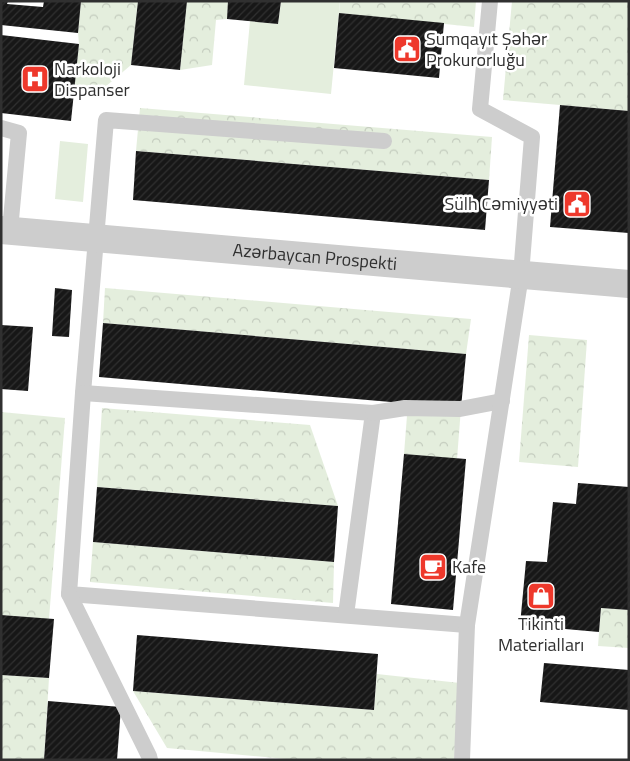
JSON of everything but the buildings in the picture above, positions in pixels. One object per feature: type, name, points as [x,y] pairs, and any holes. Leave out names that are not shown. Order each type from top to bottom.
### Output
[{"type":"street","name":"Azərbaycan Prospekti","points":[[6,230],[629,284]]},
{"type":"lane","points":[[462,760],[467,625],[521,275],[532,137],[480,109],[490,1]]},
{"type":"lane","points":[[150,760],[69,594],[106,120],[384,141]]},
{"type":"lane","points":[[1,128],[19,133],[6,230]]},
{"type":"lane","points":[[84,393],[373,413],[405,408],[460,409],[502,400]]},
{"type":"lane","points":[[346,615],[373,413]]},
{"type":"lane","points":[[69,594],[467,625]]},
{"type":"green space","points":[[81,1],[138,1],[131,65],[98,93],[74,91]]},
{"type":"green space","points":[[187,1],[228,1],[227,19],[216,20],[212,65],[180,70]]},
{"type":"green space","points":[[281,1],[340,1],[331,94],[244,85],[250,21],[278,24]]},
{"type":"green space","points":[[340,1],[476,1],[474,27],[339,13]]},
{"type":"green space","points":[[512,1],[629,1],[629,111],[503,100]]},
{"type":"green space","points":[[140,108],[492,137],[489,180],[136,151]]},
{"type":"green space","points":[[60,141],[88,144],[83,202],[55,199]]},
{"type":"green space","points":[[105,288],[471,319],[466,354],[103,323]]},
{"type":"green space","points":[[529,335],[587,340],[578,467],[519,462]]},
{"type":"green space","points":[[408,403],[461,408],[457,459],[404,454]]},
{"type":"green space","points":[[102,408],[310,425],[338,506],[97,487]]},
{"type":"green space","points":[[1,412],[65,418],[49,619],[1,615]]},
{"type":"green space","points":[[93,542],[334,562],[333,603],[90,582]]},
{"type":"green space","points":[[601,608],[629,610],[629,648],[598,646]]},
{"type":"green space","points":[[377,674],[460,683],[454,760],[297,760],[167,748],[133,691],[374,710]]},
{"type":"green space","points":[[1,675],[49,678],[44,760],[1,760]]},
{"type":"place","name":"Sumqayıt Şəhər Prokurorluğu","points":[[407,49]]},
{"type":"place","name":"Narkoloji Dispanser","points":[[35,79]]},
{"type":"place","name":"Sülh Cəmiyyəti","points":[[577,204]]},
{"type":"place","name":"Kafe","points":[[433,567]]},
{"type":"place","name":"Tikinti Materialları","points":[[541,596]]}]
